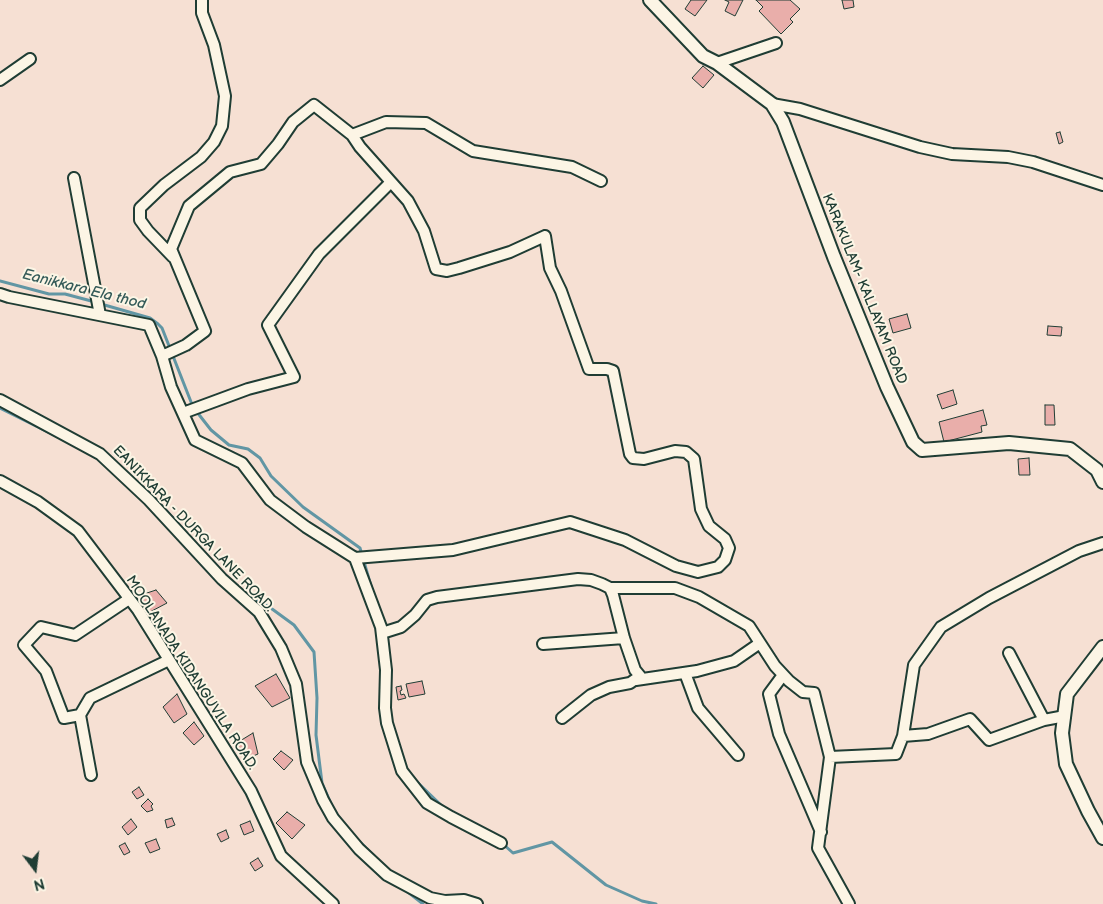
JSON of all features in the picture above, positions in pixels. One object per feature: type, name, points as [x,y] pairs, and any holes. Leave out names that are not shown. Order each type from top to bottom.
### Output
[{"type":"street","points":[[175,259],[140,220],[140,208],[164,185],[201,157],[214,142],[222,126],[225,96],[214,45],[202,13],[202,0]]},
{"type":"street","name":"KARAKULAM- KALLAYAM ROAD","points":[[650,0],[703,56],[717,63],[772,104],[783,122],[834,257],[913,442],[922,450],[1009,443],[1070,449],[1097,470],[1103,482]]},
{"type":"street","points":[[717,63],[776,43]]},
{"type":"street","points":[[0,80],[30,60]]},
{"type":"street","points":[[772,104],[800,109],[920,147],[952,154],[1008,157],[1033,162],[1103,185]]},
{"type":"street","points":[[0,294],[9,298],[149,325],[168,353],[171,387],[195,440],[242,463],[270,500],[306,527],[360,558],[453,550],[570,522],[625,540],[676,566],[698,572],[718,567],[725,560],[729,548],[725,539],[709,526],[701,509],[694,459],[686,452],[675,450],[644,458],[632,458],[613,371],[608,369],[588,369],[561,291],[550,268],[545,236],[510,252],[459,268],[447,271],[436,269],[424,231],[408,201],[360,147],[352,135],[314,105],[293,122],[261,164],[230,172],[189,206],[171,249],[205,331],[186,345],[168,353]]},
{"type":"street","points":[[352,135],[386,122],[426,123],[472,151],[572,166],[601,181]]},
{"type":"street","points":[[74,178],[100,315]]},
{"type":"street","points":[[183,413],[248,389],[294,377],[268,325],[319,254],[392,182]]},
{"type":"street","name":"EANIKKARA - DURGA LANE ROAD.","points":[[0,400],[100,454],[149,500],[222,579],[259,612],[281,648],[296,684],[307,762],[323,800],[333,818],[359,849],[387,875],[430,898],[464,900],[477,904]]},
{"type":"street","name":"MOOLANADA KIDANGUVILA ROAD.","points":[[0,481],[38,502],[78,531],[129,599],[251,791],[281,856],[333,904]]},
{"type":"street","points":[[830,757],[896,754],[903,736],[914,665],[941,627],[989,598],[1078,551],[1103,543]]},
{"type":"street","points":[[360,558],[384,633],[386,670],[385,708],[387,723],[402,771],[427,802],[450,817],[500,843]]},
{"type":"street","points":[[384,633],[401,628],[427,600],[437,597],[578,580],[591,580],[610,588],[675,588],[716,606],[749,626],[775,666],[798,689],[803,692],[814,693],[830,757],[818,848],[849,904]]},
{"type":"street","points":[[610,588],[624,638],[635,670],[640,676],[636,680]]},
{"type":"street","points":[[80,715],[64,718],[46,671],[24,645],[41,628],[75,636],[129,599]]},
{"type":"street","points":[[543,644],[624,638]]},
{"type":"street","points":[[562,718],[591,695],[609,687],[636,680],[686,673],[734,661],[760,643]]},
{"type":"street","points":[[1103,648],[1067,694],[1062,733],[1066,764],[1103,838]]},
{"type":"street","points":[[1009,653],[1044,720]]},
{"type":"street","points":[[91,775],[80,715],[90,698],[169,660]]},
{"type":"street","points":[[686,673],[698,708],[738,755]]},
{"type":"street","points":[[783,675],[770,694],[779,734],[821,832]]},
{"type":"street","points":[[903,736],[928,734],[970,719],[989,740],[1044,720],[1065,716]]},
{"type":"building","points":[[691,0],[707,0],[695,16],[685,9]]},
{"type":"building","points":[[725,0],[743,0],[735,16],[725,11],[729,2]]},
{"type":"building","points":[[756,0],[790,0],[800,9],[790,19],[793,22],[781,34],[759,11],[763,7]]},
{"type":"building","points":[[842,0],[853,0],[854,7],[844,9]]},
{"type":"building","points":[[703,66],[714,75],[703,88],[692,78]]},
{"type":"building","points":[[1060,132],[1063,142],[1059,144],[1056,133]]},
{"type":"building","points":[[907,314],[911,328],[893,333],[889,319]]},
{"type":"building","points":[[1048,326],[1062,327],[1061,336],[1047,335]]},
{"type":"building","points":[[953,390],[957,404],[942,409],[937,395]]},
{"type":"building","points":[[1045,405],[1054,405],[1055,425],[1045,425]]},
{"type":"building","points":[[983,410],[987,425],[981,426],[982,432],[944,442],[939,422]]},
{"type":"building","points":[[1029,458],[1030,475],[1019,475],[1018,459]]},
{"type":"building","points":[[156,590],[167,603],[148,613],[141,595]]},
{"type":"building","points":[[276,674],[290,698],[272,707],[255,686]]},
{"type":"building","points":[[422,681],[425,694],[409,697],[406,684]]},
{"type":"building","points":[[401,686],[401,695],[404,694],[406,698],[398,700],[396,687]]},
{"type":"building","points":[[177,694],[187,714],[174,723],[163,707]]},
{"type":"building","points":[[194,722],[204,736],[194,745],[183,733]]},
{"type":"building","points":[[253,733],[258,754],[246,759],[235,744]]},
{"type":"building","points":[[281,751],[293,760],[284,770],[273,759]]},
{"type":"building","points":[[139,787],[144,795],[137,799],[132,792]]},
{"type":"building","points":[[148,799],[153,804],[151,806],[153,810],[147,812],[141,806]]},
{"type":"building","points":[[287,812],[305,825],[292,839],[276,823]]},
{"type":"building","points":[[172,818],[175,825],[167,828],[165,820]]},
{"type":"building","points":[[131,819],[137,827],[128,835],[122,827]]},
{"type":"building","points":[[250,821],[254,831],[244,835],[240,825]]},
{"type":"building","points":[[226,830],[229,838],[221,842],[217,834]]},
{"type":"building","points":[[156,839],[160,849],[150,853],[145,843]]},
{"type":"building","points":[[125,843],[130,852],[124,855],[119,846]]},
{"type":"building","points":[[258,858],[263,866],[255,871],[250,863]]},
{"type":"waterway","name":"Eanikkara Ela thod","points":[[0,281],[49,294],[65,294],[95,302]]},
{"type":"waterway","name":"Eanikkara Ela thod","points":[[101,304],[150,318],[162,328],[193,407],[211,430],[229,445],[248,449],[260,458],[271,476],[303,507],[360,548],[373,593]]},
{"type":"waterway","points":[[0,408],[64,440]]},
{"type":"waterway","points":[[162,506],[188,535]]},
{"type":"waterway","points":[[246,595],[268,606],[294,625],[314,652],[317,698],[316,735],[322,783],[332,806]]},
{"type":"waterway","name":"Eanikkara Ela thod","points":[[415,780],[443,807]]},
{"type":"waterway","points":[[354,836],[371,853]]},
{"type":"waterway","name":"Eanikkara Ela thod","points":[[503,844],[513,853],[552,842],[606,885],[642,901],[656,904]]},
{"type":"waterway","points":[[404,889],[423,904]]}]
